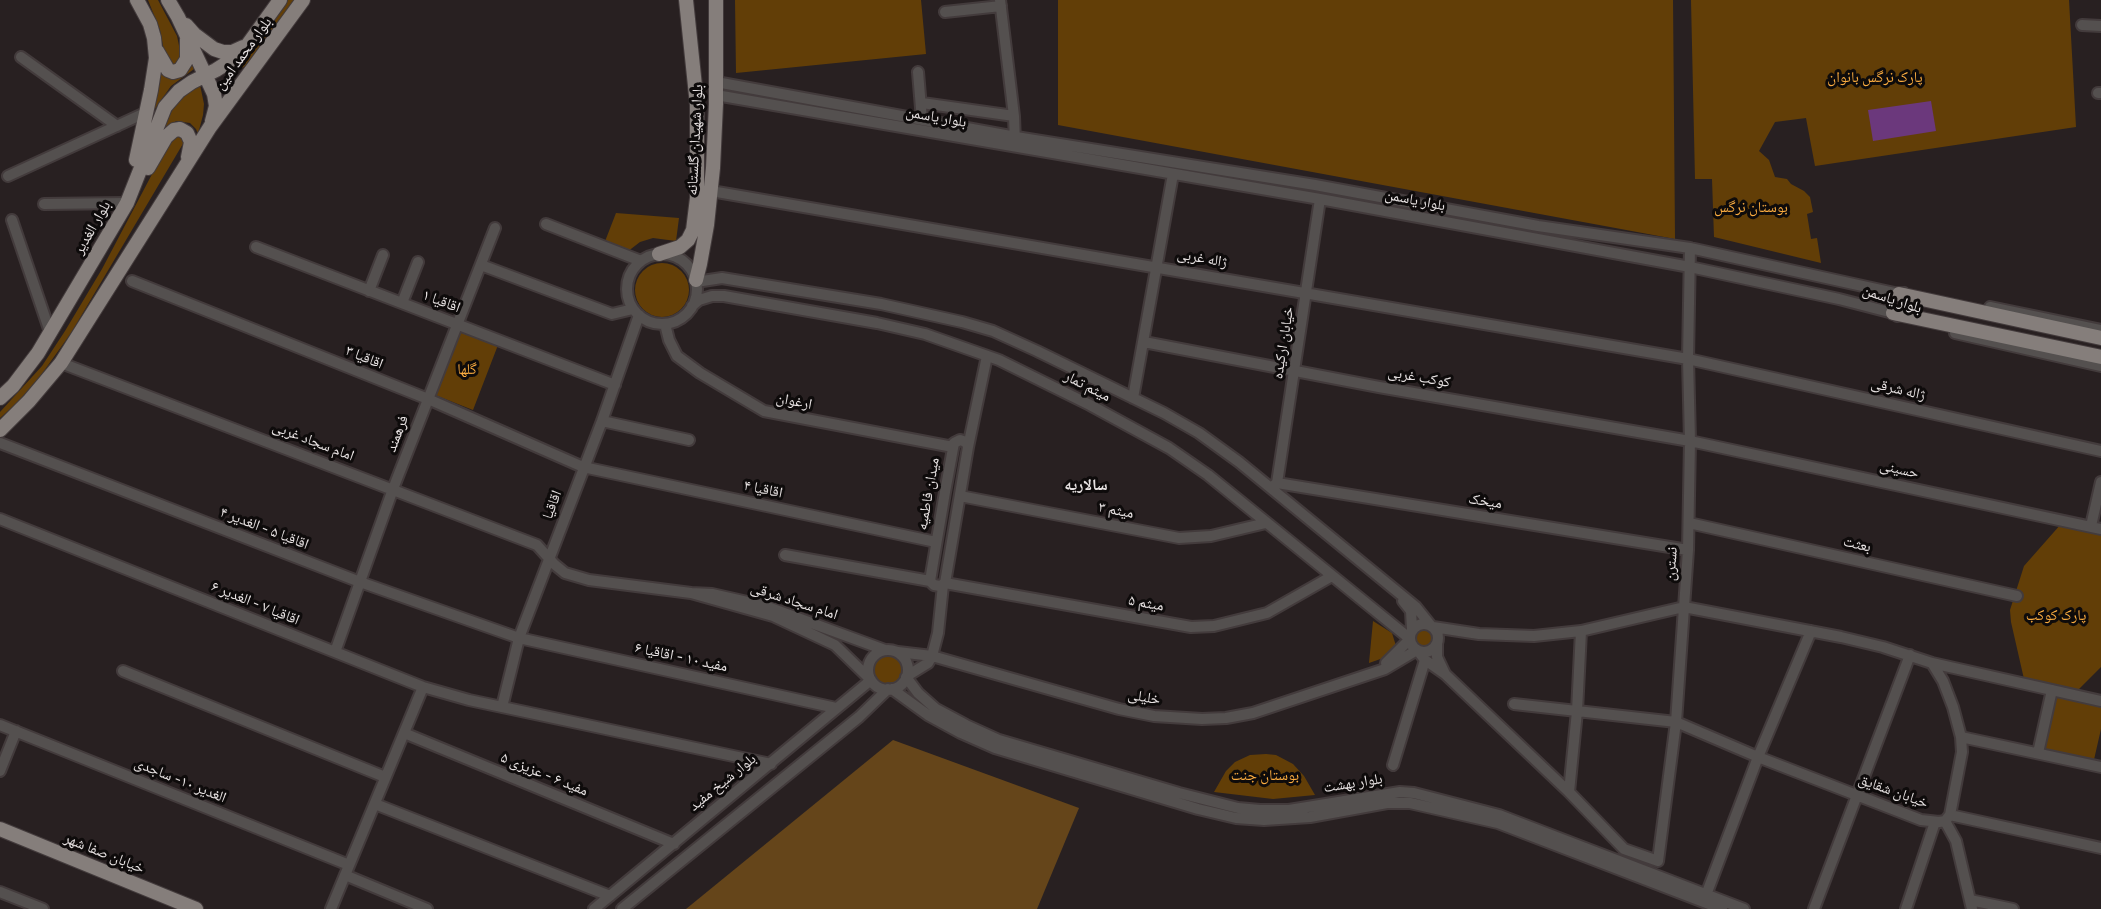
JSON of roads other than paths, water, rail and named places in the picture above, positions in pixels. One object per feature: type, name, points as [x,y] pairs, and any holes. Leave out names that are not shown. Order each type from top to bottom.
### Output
[{"type":"main road","points":[[127,203],[156,58],[150,24],[137,0]]},
{"type":"main road","points":[[0,430],[29,401],[61,363],[210,127],[216,106],[214,94],[168,0]]},
{"type":"main road","name":"بلوار محمد امین","points":[[232,59],[241,54],[280,0]]},
{"type":"main road","name":"بلوار محمد امین","points":[[210,127],[303,0]]},
{"type":"main road","name":"بلوار شهیدان گلستانه","points":[[659,254],[680,247],[688,240],[693,230],[697,198],[697,105],[686,0]]},
{"type":"main road","name":"بلوار شهیدان گلستانه","points":[[696,281],[703,253],[711,191],[716,88],[716,0]]},
{"type":"main road","points":[[178,17],[204,43],[223,52],[240,49],[250,42]]},
{"type":"main road","points":[[155,46],[160,60],[168,70],[173,72],[180,70],[187,58],[187,35]]},
{"type":"main road","points":[[232,59],[234,72],[238,75],[249,75]]},
{"type":"main road","name":"بلوار الغدیر","points":[[0,398],[28,367],[127,203],[165,107],[179,91],[232,59]]},
{"type":"main road","points":[[127,203],[165,137],[174,130],[180,129],[187,133],[191,142],[183,170]]},
{"type":"main road","points":[[1899,294],[2101,338]]},
{"type":"main road","points":[[1893,313],[2101,357]]},
{"type":"main road","name":"خیابان صفا شهر","points":[[0,829],[196,909]]},
{"type":"street","points":[[945,12],[1000,3],[1015,142]]},
{"type":"street","points":[[2082,25],[2101,26]]},
{"type":"street","points":[[21,57],[117,126]]},
{"type":"street","points":[[918,72],[922,120]]},
{"type":"street","points":[[736,98],[734,91],[739,86]]},
{"type":"street","name":"بلوار یاسمن","points":[[716,88],[739,86],[922,120],[1015,142],[1173,174],[1690,267],[1893,313],[1905,321],[2101,366]]},
{"type":"street","name":"بلوار یاسمن","points":[[716,88],[736,98],[1015,142],[1315,185],[1538,226],[1690,248],[1899,294],[1912,291],[2101,330]]},
{"type":"street","points":[[922,103],[1014,116]]},
{"type":"street","points":[[8,176],[147,112]]},
{"type":"street","points":[[1133,398],[1173,174]]},
{"type":"street","name":"ژاله غربی","points":[[711,191],[1158,266],[1688,359]]},
{"type":"street","name":"خیابان ارکیده","points":[[1274,486],[1295,369],[1320,199]]},
{"type":"street","points":[[44,204],[127,203]]},
{"type":"street","points":[[12,220],[50,332]]},
{"type":"street","points":[[546,224],[641,261]]},
{"type":"street","name":"فرهمند","points":[[335,652],[393,489],[495,228]]},
{"type":"street","name":"اقاقیا ۱","points":[[256,247],[615,385]]},
{"type":"street","name":"نسترن","points":[[1658,861],[1676,722],[1688,550],[1690,248]]},
{"type":"street","points":[[659,254],[671,255],[682,261],[690,269],[696,281],[696,298],[692,306],[681,318],[665,324],[652,322],[636,312],[628,296],[627,284],[632,271],[641,261],[659,254]]},
{"type":"street","points":[[369,291],[383,255]]},
{"type":"street","points":[[402,303],[418,262]]},
{"type":"street","points":[[481,265],[612,314],[636,312]]},
{"type":"street","name":"میثم تمار","points":[[696,281],[722,278],[881,304],[993,331],[1133,398],[1199,433],[1274,486],[1386,584]]},
{"type":"street","name":"اقاقیا ۳","points":[[132,281],[428,399],[584,467]]},
{"type":"street","name":"میثم تمار","points":[[692,306],[699,300],[711,296],[724,296],[926,334],[987,356],[1090,405],[1169,448],[1208,475],[1410,636]]},
{"type":"street","name":"اقاقیا","points":[[502,707],[519,638],[602,422],[636,312]]},
{"type":"street","name":"ارغوان","points":[[665,324],[669,340],[677,356],[700,373],[764,411],[953,447]]},
{"type":"street","name":"کوکب غربی","points":[[1144,342],[1391,389],[1690,441]]},
{"type":"street","points":[[969,447],[987,356]]},
{"type":"street","name":"ژاله شرقی","points":[[1688,359],[2101,451]]},
{"type":"street","name":"امام سجاد غربی","points":[[61,363],[537,545],[549,557]]},
{"type":"street","points":[[602,422],[689,440]]},
{"type":"street","name":"میدان فاطمیه","points":[[930,581],[953,447],[954,443],[960,440],[966,442],[969,447],[932,657]]},
{"type":"street","name":"حسینی","points":[[1690,441],[2096,528]]},
{"type":"street","name":"اقاقیا ۵ - الغدیر ۴","points":[[0,443],[360,582],[519,638]]},
{"type":"street","name":"اقاقیا ۴","points":[[584,467],[936,543]]},
{"type":"street","points":[[2096,528],[2101,482]]},
{"type":"street","name":"میخک","points":[[1274,486],[1688,550]]},
{"type":"street","name":"میثم ۳","points":[[960,496],[1179,538],[1211,536],[1266,523]]},
{"type":"street","name":"اقاقیا ۷ - الغدیر ۶","points":[[0,519],[423,687],[502,707],[771,764]]},
{"type":"street","name":"بعثت","points":[[1689,523],[2017,596]]},
{"type":"street","points":[[786,555],[930,581],[937,586],[944,584]]},
{"type":"street","name":"امام سجاد شرقی","points":[[549,557],[565,573],[589,580],[712,594],[765,606],[885,650]]},
{"type":"street","name":"میثم ۵","points":[[944,584],[1191,627],[1214,626],[1267,613],[1332,576]]},
{"type":"street","points":[[1386,584],[1416,607],[1435,633],[1437,657],[1445,674]]},
{"type":"street","points":[[1386,584],[1411,611],[1412,646],[1445,674],[1569,792],[1624,849],[1658,861],[1673,881]]},
{"type":"street","name":"امام سجاد شرقی","points":[[691,593],[773,616],[835,645],[871,680]]},
{"type":"street","points":[[1351,680],[1392,659],[1420,624],[1435,633],[1450,630],[1511,637],[1581,631],[1684,607],[1883,647],[1932,663],[2101,701]]},
{"type":"street","points":[[1569,792],[1577,711],[1581,631]]},
{"type":"street","points":[[1706,895],[1758,757],[1811,631]]},
{"type":"street","points":[[1351,680],[1431,650],[1435,633]]},
{"type":"street","name":"مفید ۱۰ - اقاقیا ۶","points":[[519,638],[836,708]]},
{"type":"street","points":[[890,689],[878,687],[871,680],[869,664],[878,652],[885,650],[898,652],[907,663],[907,677]]},
{"type":"street","name":"خلیلی","points":[[898,652],[932,657],[1119,709],[1178,718],[1226,718],[1253,713],[1351,680]]},
{"type":"street","points":[[1394,765],[1420,654]]},
{"type":"street","points":[[1814,909],[1910,655]]},
{"type":"street","points":[[622,909],[860,717],[890,689],[900,685],[907,677],[928,663],[932,657]]},
{"type":"street","points":[[1906,909],[1943,819],[1960,766],[1961,736],[1946,687],[1932,663]]},
{"type":"street","points":[[123,671],[386,777]]},
{"type":"street","name":"بلوار بهشت","points":[[907,677],[918,693],[936,709],[966,726],[999,740],[1199,799],[1238,808],[1289,810],[1371,795],[1414,793],[1500,815],[1744,909]]},
{"type":"street","name":"بلوار شیخ مفید","points":[[594,909],[871,680]]},
{"type":"street","points":[[332,909],[423,687]]},
{"type":"street","name":"بلوار بهشت","points":[[890,689],[928,715],[995,748],[1198,809],[1236,818],[1264,820],[1310,817],[1387,803],[1410,802],[1498,823],[1722,909]]},
{"type":"street","points":[[2038,753],[2052,690]]},
{"type":"street","name":"خیابان شقایق","points":[[1514,704],[1676,722],[1758,757],[1921,820],[1943,819],[2101,848]]},
{"type":"street","name":"الغدیر ۱۰- ساجدی","points":[[0,725],[347,870],[427,909]]},
{"type":"street","points":[[0,771],[16,731]]},
{"type":"street","name":"مفید ۶ - عزیزی ۵","points":[[404,734],[674,844]]},
{"type":"street","points":[[1961,736],[2101,767]]},
{"type":"street","points":[[375,804],[610,896]]},
{"type":"street","points":[[1943,819],[1956,842],[1971,904],[2013,909]]},
{"type":"street","points":[[1604,856],[1624,849]]},
{"type":"street","points":[[0,892],[43,909]]},
{"type":"district","name":"سالاریه","points":[[1086,486]]},
{"type":"park label","name":"پارک نرگس بانوان","points":[[1875,78]]},
{"type":"park label","name":"بوستان نرگس","points":[[1751,208]]},
{"type":"park label","name":"گلها","points":[[467,370]]},
{"type":"park label","name":"پارک کوکب","points":[[2056,616]]},
{"type":"park label","name":"بوستان جنت","points":[[1265,776]]}]
